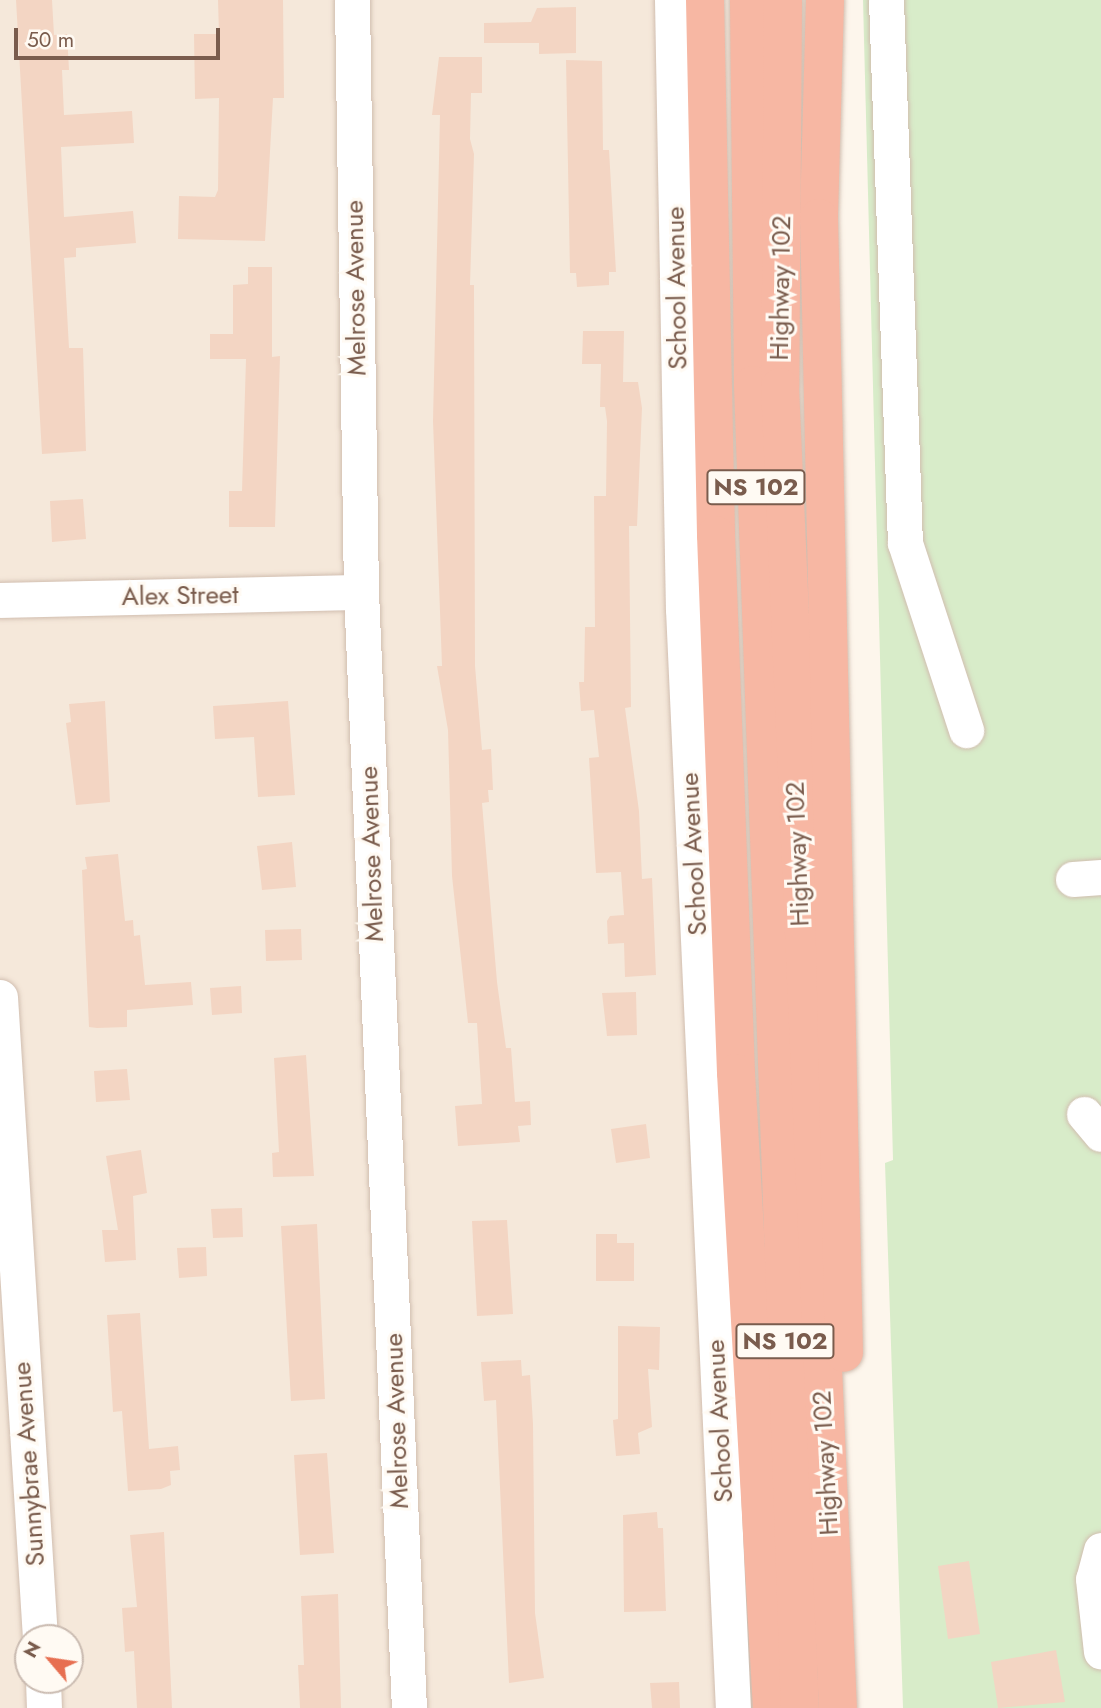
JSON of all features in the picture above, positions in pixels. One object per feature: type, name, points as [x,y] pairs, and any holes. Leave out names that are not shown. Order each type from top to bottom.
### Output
[{"type":"highway","points":[[705,0],[716,535],[736,1073],[772,1708]]},
{"type":"highway","name":"Highway 102","points":[[749,0],[755,440],[800,1708]]},
{"type":"highway","name":"Highway 102","points":[[783,0],[780,387],[838,1703]]},
{"type":"highway","points":[[825,0],[819,218],[846,1269],[838,1703]]},
{"type":"street","name":"Melrose Avenue","points":[[352,0],[360,592],[409,1708]]},
{"type":"street","name":"School Avenue","points":[[672,0],[683,609],[733,1708]]},
{"type":"street","points":[[886,0],[905,543],[966,730]]},
{"type":"street","name":"Alex Street","points":[[0,600],[360,592]]},
{"type":"street","name":"Sunnybrae Avenue","points":[[0,997],[39,1624]]},
{"type":"street","points":[[1101,1550],[1093,1579],[1101,1652]]},
{"type":"shaded area","points":[[0,0],[677,0],[754,1708],[0,1708]]},
{"type":"green space","points":[[863,0],[1101,0],[1101,1708],[903,1708],[885,1163],[893,1160]]},
{"type":"building","points":[[16,0],[52,0],[54,35],[67,34],[69,70],[62,70],[64,115],[132,111],[134,143],[61,147],[64,217],[133,211],[136,243],[76,248],[76,257],[64,258],[69,348],[83,348],[86,451],[42,454]]},
{"type":"building","points":[[218,0],[283,0],[284,98],[273,98],[265,241],[178,239],[179,196],[215,197],[218,190],[219,98],[195,99],[194,34],[219,34]]},
{"type":"building","points":[[576,7],[576,53],[539,54],[539,43],[484,43],[484,23],[531,22],[537,8]]},
{"type":"building","points":[[439,57],[482,57],[482,93],[471,93],[470,139],[474,154],[470,285],[474,285],[475,666],[482,750],[491,749],[493,790],[488,790],[489,802],[482,803],[497,982],[506,1048],[511,1048],[515,1102],[530,1101],[531,1125],[518,1126],[520,1142],[458,1146],[455,1106],[482,1104],[477,1023],[468,1023],[452,876],[448,730],[437,666],[442,666],[433,421],[440,115],[432,115]]},
{"type":"building","points":[[566,60],[602,61],[603,150],[609,150],[616,272],[609,272],[609,285],[577,287],[576,273],[570,273]]},
{"type":"building","points":[[248,267],[272,267],[272,357],[280,356],[275,527],[229,527],[229,491],[242,491],[246,359],[210,359],[210,334],[233,334],[233,285],[248,284]]},
{"type":"building","points":[[583,331],[624,331],[623,382],[638,382],[642,408],[637,526],[629,526],[631,707],[625,708],[639,811],[642,879],[652,878],[656,975],[625,977],[624,943],[608,944],[607,921],[610,916],[624,915],[621,872],[596,873],[589,758],[599,757],[594,710],[581,711],[579,682],[584,682],[585,627],[595,627],[594,496],[606,496],[607,421],[605,407],[600,407],[601,364],[582,364]]},
{"type":"building","points":[[83,499],[86,539],[52,542],[50,501]]},
{"type":"building","points":[[105,701],[110,802],[76,805],[66,723],[71,722],[69,704]]},
{"type":"building","points":[[288,701],[295,795],[258,797],[254,737],[215,739],[213,706]]},
{"type":"building","points":[[292,842],[296,887],[262,890],[257,846]]},
{"type":"building","points":[[118,854],[125,921],[133,920],[134,936],[140,935],[145,985],[191,982],[193,1005],[127,1010],[127,1027],[89,1027],[82,870],[87,869],[85,857]]},
{"type":"building","points":[[301,929],[302,960],[266,961],[265,930]]},
{"type":"building","points":[[241,986],[242,1013],[212,1015],[210,988]]},
{"type":"building","points":[[636,992],[637,1035],[607,1036],[602,993]]},
{"type":"building","points":[[306,1055],[314,1176],[273,1177],[272,1153],[279,1152],[274,1058]]},
{"type":"building","points":[[127,1069],[130,1100],[96,1102],[94,1071]]},
{"type":"building","points":[[646,1124],[650,1158],[616,1163],[611,1129]]},
{"type":"building","points":[[141,1150],[147,1193],[133,1196],[136,1260],[105,1262],[102,1230],[118,1230],[106,1156]]},
{"type":"building","points":[[242,1208],[243,1237],[213,1238],[211,1209]]},
{"type":"building","points":[[507,1220],[513,1314],[477,1316],[472,1221]]},
{"type":"building","points":[[317,1224],[325,1399],[291,1401],[281,1226]]},
{"type":"building","points":[[596,1234],[617,1234],[617,1243],[634,1243],[634,1281],[596,1281]]},
{"type":"building","points":[[206,1247],[207,1276],[179,1278],[177,1248]]},
{"type":"building","points":[[140,1313],[149,1449],[178,1446],[180,1470],[170,1471],[171,1485],[161,1489],[128,1491],[122,1411],[113,1412],[107,1315]]},
{"type":"building","points":[[618,1326],[660,1327],[659,1370],[648,1369],[652,1427],[638,1433],[640,1454],[616,1456],[613,1420],[618,1419]]},
{"type":"building","points":[[521,1360],[522,1376],[530,1375],[535,1613],[544,1678],[509,1683],[496,1400],[484,1401],[481,1362]]},
{"type":"building","points":[[327,1453],[334,1553],[300,1555],[294,1455]]},
{"type":"building","points":[[657,1512],[658,1528],[663,1528],[666,1611],[624,1612],[623,1515]]},
{"type":"building","points":[[164,1532],[172,1708],[137,1708],[134,1651],[125,1652],[122,1608],[137,1607],[130,1535]]},
{"type":"building","points":[[969,1561],[980,1634],[948,1639],[938,1566]]},
{"type":"building","points":[[338,1594],[341,1708],[300,1708],[298,1665],[304,1665],[301,1596]]},
{"type":"building","points":[[1056,1650],[1065,1702],[998,1708],[991,1662]]},
{"type":"building","points":[[679,1682],[680,1708],[652,1708],[650,1683]]}]
